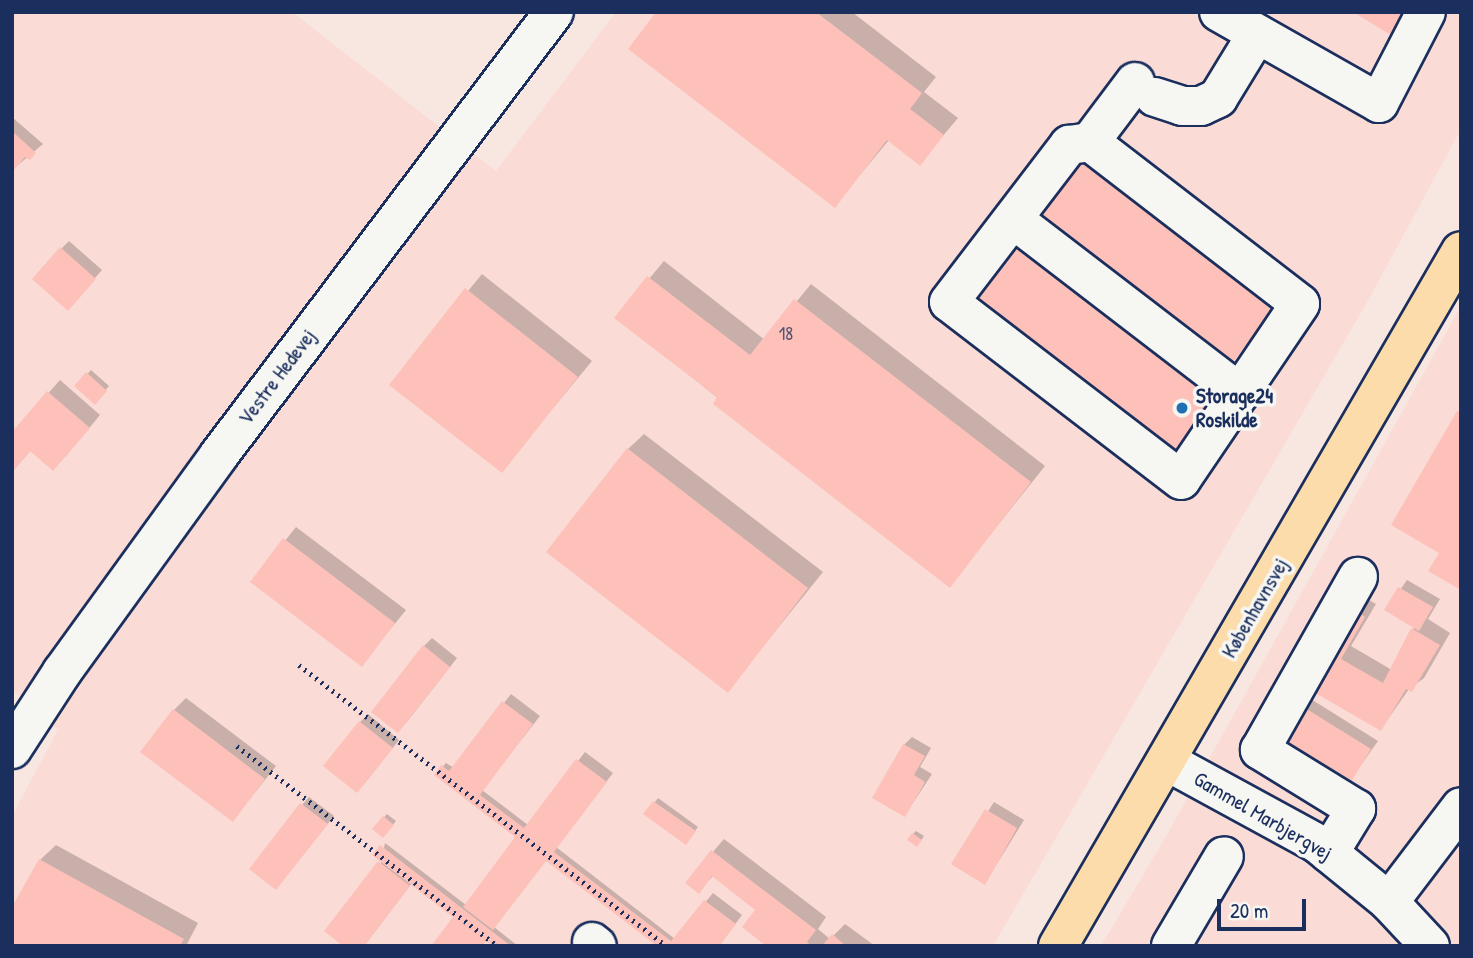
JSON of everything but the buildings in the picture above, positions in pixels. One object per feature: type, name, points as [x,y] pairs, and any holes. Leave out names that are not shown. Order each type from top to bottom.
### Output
[{"type":"main road","name":"Københavnsvej","points":[[1058,946],[1457,255]]},
{"type":"street","name":"Vestre Hedevej","points":[[12,749],[62,671],[219,455],[554,12]]},
{"type":"street","points":[[1219,12],[1379,103],[1426,12]]},
{"type":"street","points":[[1090,142],[1300,304],[1181,480],[950,302],[1069,145],[1090,142],[1145,89],[1182,106],[1201,106],[1218,98],[1257,34]]},
{"type":"street","points":[[1013,219],[1240,393]]},
{"type":"street","points":[[1329,853],[1356,810],[1260,750],[1358,577]]},
{"type":"street","name":"Gammel Marbjergvej","points":[[1166,761],[1329,853],[1389,902],[1430,946]]},
{"type":"street","points":[[1389,902],[1461,807]]},
{"type":"street","points":[[1171,946],[1224,856]]},
{"type":"path","points":[[299,665],[666,946]]},
{"type":"path","points":[[236,746],[498,946]]},
{"type":"shaded area","points":[[12,12],[292,12],[496,171],[616,12],[1461,12],[1461,129],[1370,297],[993,946],[12,946],[12,816],[58,730],[12,689]]},
{"type":"shaded area","points":[[1461,306],[1461,946],[1101,946],[1168,833]]},
{"type":"place","name":"Storage24 Roskilde","points":[[1182,408]]}]
